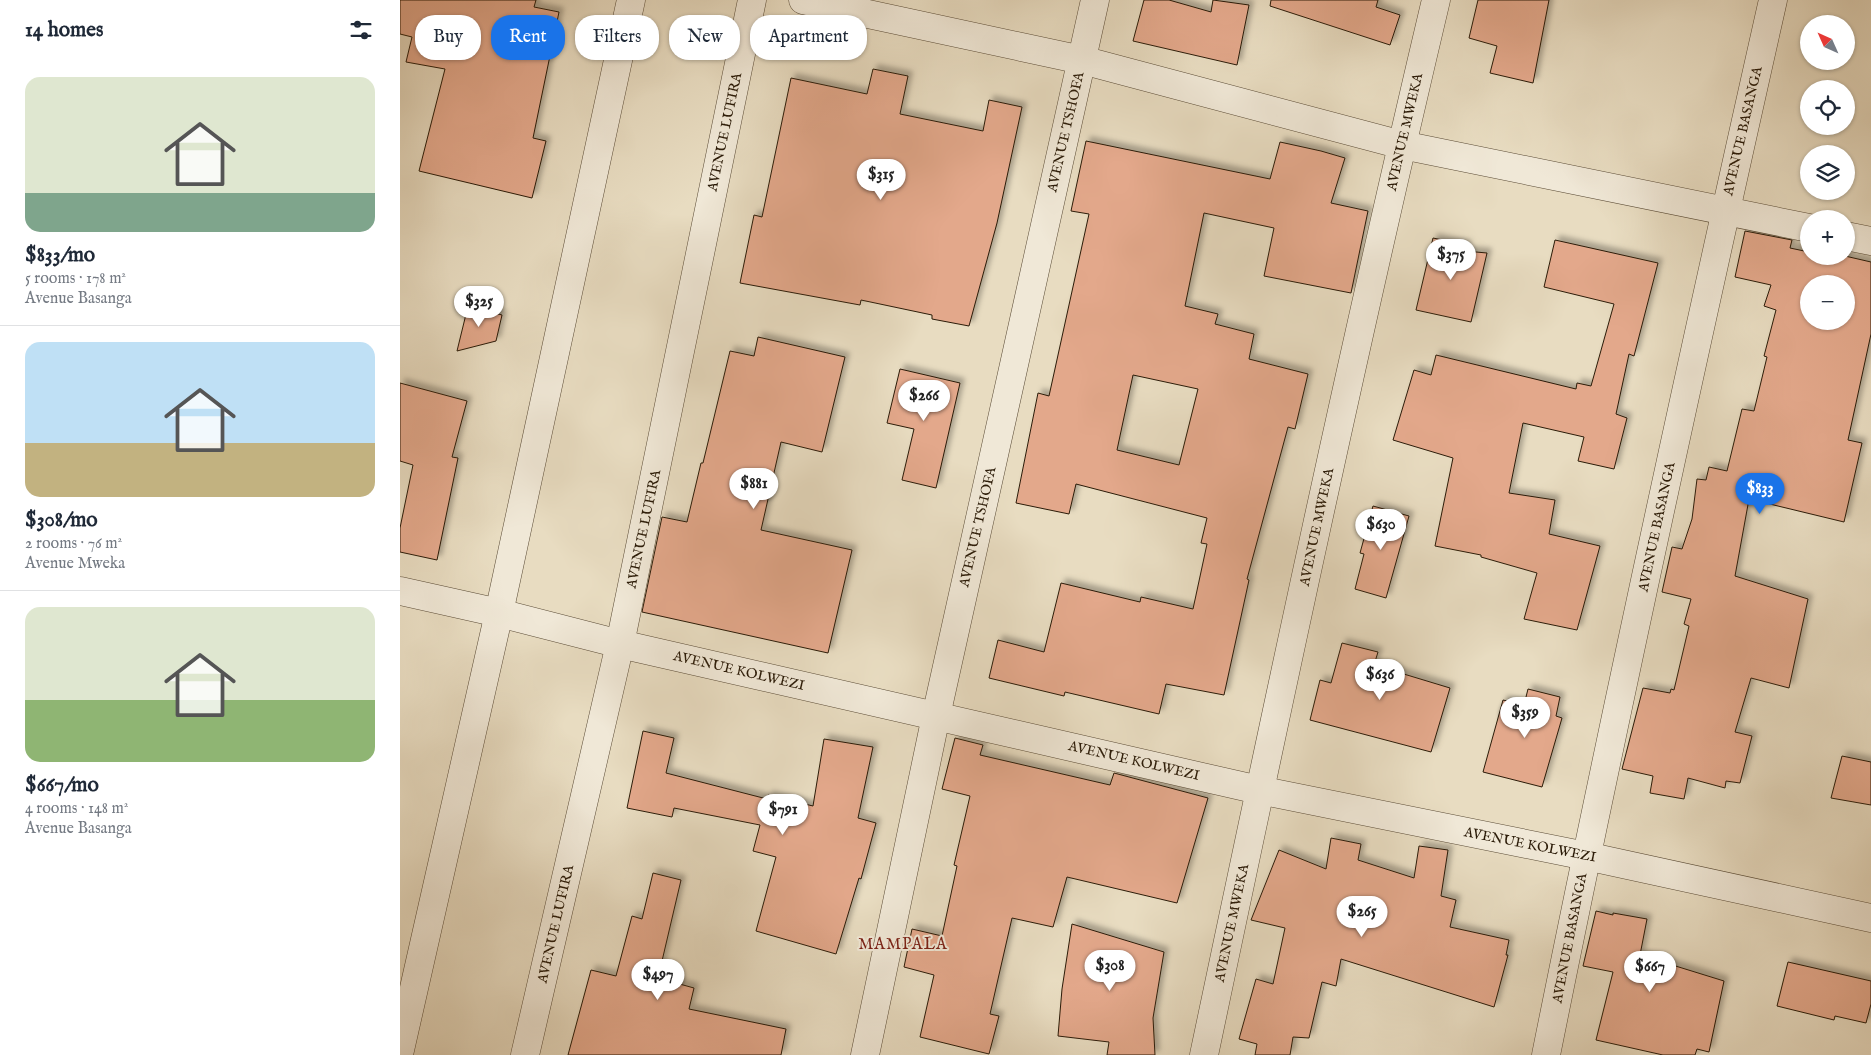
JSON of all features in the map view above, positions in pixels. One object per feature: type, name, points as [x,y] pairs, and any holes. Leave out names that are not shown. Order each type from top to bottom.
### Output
[{"type":"street","points":[[400,1050],[499,613],[631,0]]},
{"type":"street","name":"AVENUE LUFIRA","points":[[525,1055],[620,644],[752,0]]},
{"type":"street","points":[[803,0],[1082,60],[1402,145],[1800,226]]},
{"type":"street","name":"AVENUE TSHOFA","points":[[864,1055],[936,716],[1095,0]]},
{"type":"street","name":"AVENUE MWEKA","points":[[1204,1055],[1259,790],[1436,0]]},
{"type":"street","name":"AVENUE BASANGA","points":[[1546,1055],[1586,856],[1725,212],[1773,0]]},
{"type":"street","points":[[1855,238],[1871,241]]},
{"type":"street","name":"AVENUE KOLWEZI","points":[[400,591],[499,613],[620,644],[1259,790],[1586,856],[1871,918]]},
{"type":"building","points":[[400,0],[536,0],[534,7],[559,12],[558,15],[491,15],[491,60],[549,60],[533,138],[546,141],[532,198],[419,171],[445,69],[406,62],[412,37],[400,34]]},
{"type":"building","points":[[1144,0],[1169,0],[1211,12],[1213,0],[1249,5],[1237,65],[1133,41]]},
{"type":"building","points":[[1271,0],[1378,0],[1376,7],[1400,15],[1390,45],[1270,6]]},
{"type":"building","points":[[1478,0],[1549,0],[1533,83],[1490,73],[1497,46],[1469,38]]},
{"type":"building","points":[[873,69],[908,76],[900,114],[983,131],[989,100],[1022,107],[997,223],[969,326],[932,319],[932,315],[861,300],[860,305],[740,283],[754,215],[762,217],[791,78],[867,94]]},
{"type":"building","points":[[1086,141],[1270,179],[1280,142],[1321,151],[1345,158],[1331,203],[1368,211],[1351,293],[1264,276],[1274,228],[1204,213],[1185,306],[1218,314],[1215,324],[1254,334],[1249,359],[1308,374],[1295,429],[1288,427],[1247,579],[1249,580],[1224,695],[1166,684],[1159,714],[1065,692],[1064,696],[989,678],[998,640],[1044,652],[1061,583],[1140,602],[1141,597],[1193,609],[1207,544],[1201,543],[1207,518],[1076,484],[1069,514],[1016,503],[1038,393],[1049,396],[1089,214],[1071,211]],"holes":[[[1133,375],[1198,389],[1179,465],[1117,450]]]},
{"type":"building","points":[[1745,231],[1792,240],[1790,248],[1800,250],[1800,265],[1855,265],[1855,258],[1871,262],[1871,334],[1848,440],[1862,443],[1844,522],[1749,499],[1735,576],[1808,599],[1789,688],[1751,678],[1735,732],[1752,736],[1740,783],[1726,781],[1725,788],[1688,778],[1684,799],[1650,793],[1653,776],[1622,769],[1643,688],[1670,693],[1671,689],[1674,690],[1689,626],[1684,624],[1691,599],[1662,592],[1672,547],[1682,549],[1692,519],[1697,479],[1706,480],[1709,467],[1727,471],[1742,409],[1754,411],[1767,357],[1764,356],[1776,310],[1764,306],[1771,285],[1735,277]]},
{"type":"building","points":[[1433,238],[1467,245],[1465,251],[1487,253],[1471,322],[1416,310]]},
{"type":"building","points":[[1555,240],[1658,263],[1634,356],[1629,354],[1616,414],[1627,418],[1614,469],[1578,461],[1584,437],[1523,423],[1509,493],[1555,500],[1549,534],[1600,546],[1577,630],[1524,619],[1537,573],[1481,557],[1481,555],[1435,546],[1453,458],[1393,440],[1414,370],[1431,375],[1436,355],[1576,389],[1577,383],[1591,386],[1614,304],[1544,287]]},
{"type":"building","points":[[468,306],[502,315],[496,341],[457,351]]},
{"type":"building","points":[[758,337],[845,357],[822,452],[781,442],[761,530],[852,550],[828,653],[642,612],[662,517],[687,522],[730,351],[754,356]]},
{"type":"building","points":[[900,369],[960,383],[936,488],[902,480],[914,429],[887,423]]},
{"type":"building","points":[[400,383],[467,401],[452,457],[458,458],[437,560],[400,552],[400,528],[413,465],[400,461]]},
{"type":"building","points":[[1373,506],[1409,516],[1386,598],[1355,589],[1364,554],[1360,553]]},
{"type":"building","points":[[1342,643],[1378,652],[1374,665],[1450,688],[1431,752],[1310,720],[1320,680],[1331,683]]},
{"type":"building","points":[[1528,689],[1560,697],[1556,716],[1562,718],[1542,787],[1483,772],[1503,700],[1524,705]]},
{"type":"building","points":[[643,731],[674,738],[666,773],[767,799],[768,795],[813,806],[824,739],[873,747],[858,818],[876,823],[861,879],[859,878],[836,954],[756,931],[776,857],[753,851],[760,825],[674,808],[672,817],[627,808]]},
{"type":"building","points":[[955,738],[983,745],[980,755],[1110,785],[1114,773],[1208,798],[1177,903],[1067,877],[1053,927],[1012,918],[990,1014],[999,1016],[989,1054],[920,1037],[934,975],[904,967],[912,929],[942,936],[957,866],[954,865],[970,796],[942,789]]},
{"type":"building","points":[[1842,756],[1871,762],[1871,805],[1831,798]]},
{"type":"building","points":[[1331,838],[1361,844],[1358,860],[1414,878],[1419,846],[1448,850],[1441,896],[1456,900],[1450,927],[1509,940],[1506,955],[1508,955],[1494,1007],[1341,959],[1336,986],[1322,982],[1309,1038],[1293,1037],[1290,1055],[1255,1055],[1257,1044],[1239,1039],[1256,979],[1273,984],[1285,928],[1251,920],[1279,850],[1326,869]]},
{"type":"building","points":[[653,873],[681,880],[658,978],[694,988],[689,1009],[786,1029],[781,1055],[568,1055],[591,970],[616,976],[632,916],[642,919]]},
{"type":"building","points":[[1596,911],[1647,919],[1640,955],[1724,981],[1709,1052],[1697,1049],[1695,1055],[1663,1055],[1596,1040],[1613,972],[1583,966]]},
{"type":"building","points":[[1072,924],[1164,952],[1153,1018],[1155,1055],[1107,1055],[1109,1042],[1058,1036],[1062,989]]},
{"type":"building","points":[[1788,962],[1871,981],[1871,1004],[1866,1023],[1835,1016],[1834,1020],[1777,1006]]},
{"type":"district","name":"MAMPALA","points":[[903,945]]}]
